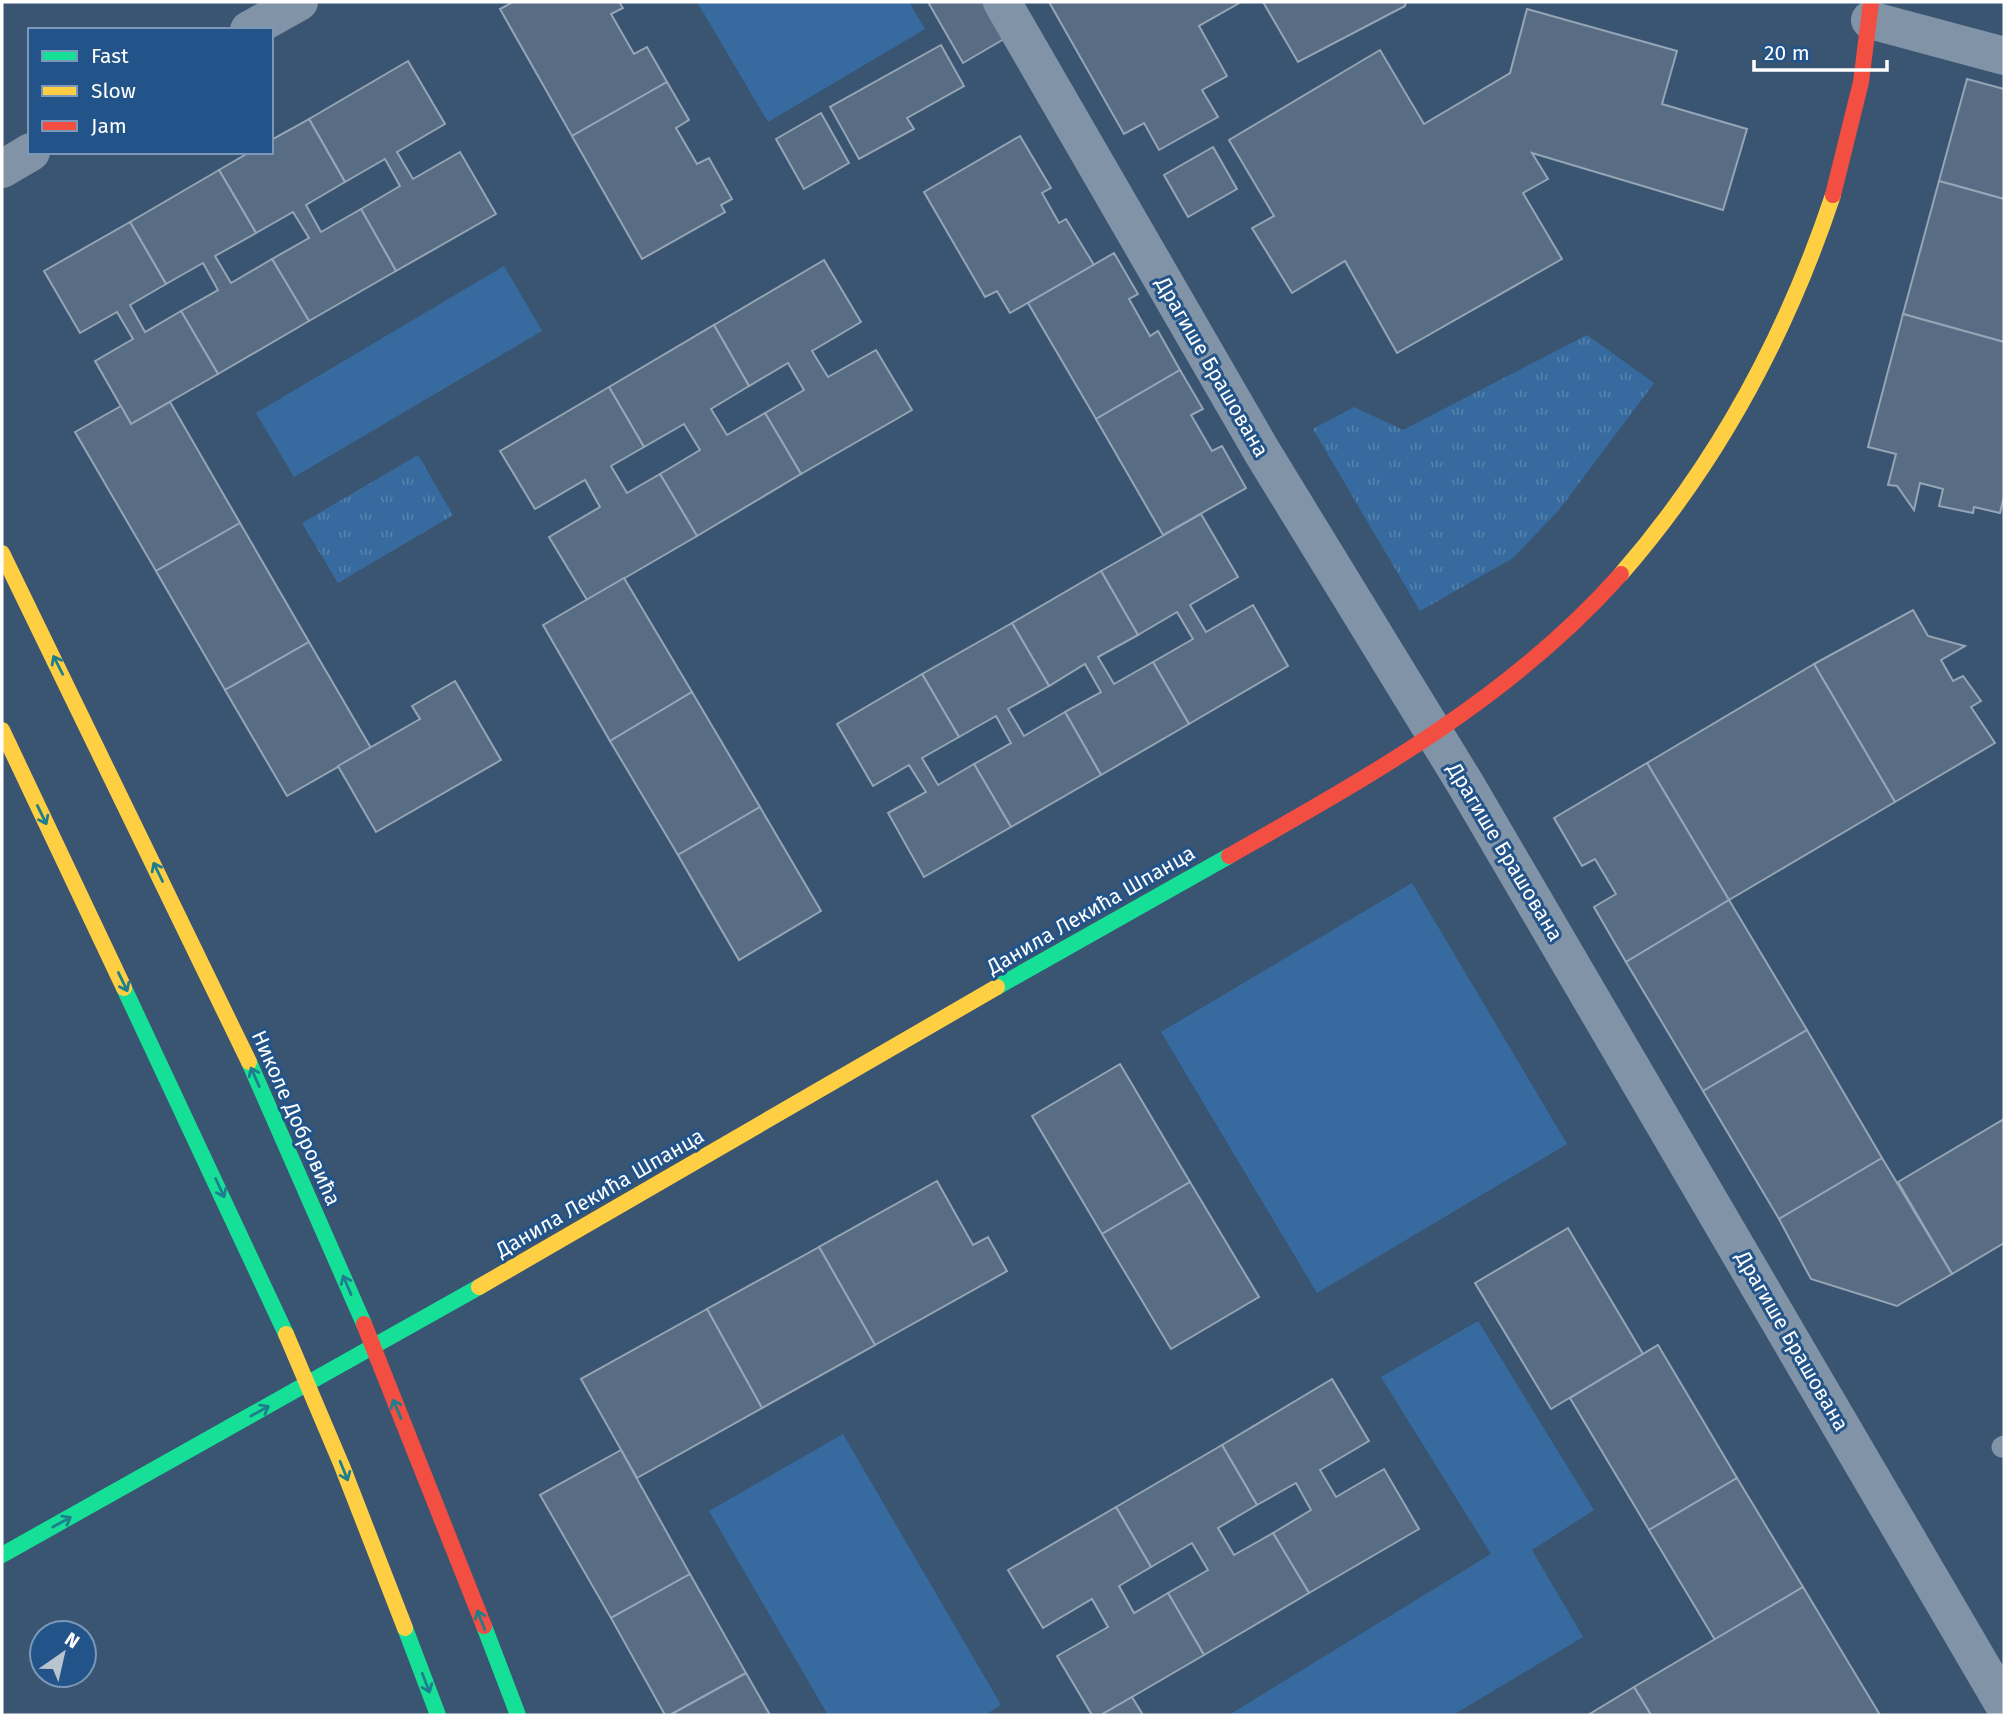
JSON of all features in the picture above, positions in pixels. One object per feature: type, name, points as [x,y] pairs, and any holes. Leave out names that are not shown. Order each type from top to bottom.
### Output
[{"type":"street","points":[[253,28],[299,2]]},
{"type":"street","name":"Драгише Брашована","points":[[1002,2],[1261,450],[1434,734],[2004,1705]]},
{"type":"street","points":[[1871,11],[2004,56]]},
{"type":"street","name":"Данила Лекића Шпанца","points":[[2,1555],[374,1348],[1381,769],[1522,670],[1599,599],[1675,505],[1725,433],[1768,356],[1791,307],[1836,184],[1849,134],[1871,11]]},
{"type":"street","points":[[2,169],[28,154]]},
{"type":"street","name":"Николе Добровића","points":[[2,553],[236,1034],[374,1348],[518,1715]]},
{"type":"street","points":[[2,730],[193,1129],[275,1309],[342,1466],[438,1715]]},
{"type":"green space","points":[[697,2],[909,2],[925,29],[768,122]]},
{"type":"green space","points":[[504,266],[542,331],[294,477],[256,413]]},
{"type":"green space","points":[[1587,335],[1654,383],[1559,510],[1513,558],[1420,611],[1313,429],[1354,407],[1403,430]]},
{"type":"green space","points":[[418,455],[453,515],[338,583],[302,523]]},
{"type":"green space","points":[[1412,883],[1567,1144],[1317,1293],[1161,1032]]},
{"type":"green space","points":[[1478,1321],[1594,1510],[1532,1550],[1583,1637],[1453,1715],[1229,1715],[1491,1554],[1381,1377]]},
{"type":"green space","points":[[843,1434],[1001,1705],[985,1715],[828,1715],[709,1511]]},
{"type":"building","points":[[513,2],[619,2],[623,8],[611,14],[634,54],[647,47],[667,82],[572,136],[500,9]]},
{"type":"building","points":[[928,2],[983,2],[1004,39],[963,63]]},
{"type":"building","points":[[1049,2],[1241,2],[1199,26],[1227,76],[1202,90],[1218,117],[1159,150],[1144,123],[1124,134]]},
{"type":"building","points":[[1263,2],[1406,2],[1405,6],[1298,62]]},
{"type":"building","points":[[1527,9],[1677,51],[1662,104],[1747,129],[1723,210],[1532,153],[1548,179],[1523,193],[1562,259],[1397,353],[1345,261],[1292,293],[1252,228],[1274,216],[1229,140],[1380,50],[1424,124],[1510,73]]},
{"type":"building","points":[[941,45],[964,86],[907,118],[914,129],[859,159],[830,107]]},
{"type":"building","points":[[408,61],[445,124],[397,152],[413,179],[460,152],[496,214],[396,271],[361,209],[400,186],[385,159],[345,182],[309,119]]},
{"type":"building","points":[[1967,79],[2004,89],[2004,199],[1939,181]]},
{"type":"building","points":[[667,82],[689,120],[676,128],[697,164],[709,158],[732,199],[721,205],[725,212],[642,259],[572,136]]},
{"type":"building","points":[[821,113],[849,163],[804,189],[776,139]]},
{"type":"building","points":[[309,119],[345,182],[306,205],[321,232],[361,209],[396,271],[309,321],[272,259],[309,238],[293,212],[256,233],[219,170],[247,154],[273,154],[273,139]]},
{"type":"building","points":[[1020,136],[1051,188],[1042,193],[1059,223],[1066,219],[1094,265],[1010,313],[997,291],[985,297],[924,192]]},
{"type":"building","points":[[1213,147],[1237,189],[1188,217],[1164,175]]},
{"type":"building","points":[[219,170],[256,233],[215,256],[231,283],[272,259],[309,321],[218,374],[181,311],[218,290],[203,263],[166,284],[130,222]]},
{"type":"building","points":[[1939,181],[2004,199],[2004,342],[1903,314]]},
{"type":"building","points":[[130,222],[166,284],[130,305],[145,332],[181,311],[218,374],[131,424],[95,361],[133,339],[117,312],[80,333],[44,271]]},
{"type":"building","points":[[1114,253],[1138,294],[1129,299],[1150,336],[1158,331],[1180,370],[1096,419],[1028,303]]},
{"type":"building","points":[[824,260],[861,322],[812,351],[828,377],[876,350],[912,410],[801,474],[765,413],[804,390],[788,363],[749,386],[714,325]]},
{"type":"building","points":[[1903,314],[2004,342],[2004,496],[2000,513],[1974,507],[1973,513],[1939,506],[1943,489],[1920,483],[1914,510],[1897,486],[1888,485],[1896,454],[1868,447]]},
{"type":"building","points":[[714,325],[749,386],[711,409],[727,435],[765,413],[801,474],[697,536],[660,474],[700,450],[684,424],[644,447],[609,387]]},
{"type":"building","points":[[1180,370],[1203,409],[1191,415],[1212,451],[1222,446],[1246,488],[1163,535],[1096,419]]},
{"type":"building","points":[[609,387],[644,447],[611,466],[627,493],[660,474],[697,536],[587,600],[549,537],[600,507],[585,480],[535,509],[500,451]]},
{"type":"building","points":[[170,402],[240,523],[156,571],[75,432],[121,406],[131,424]]},
{"type":"building","points":[[1201,514],[1238,577],[1190,605],[1206,632],[1253,605],[1288,666],[1189,724],[1153,662],[1193,639],[1177,612],[1138,635],[1101,571]]},
{"type":"building","points":[[240,523],[309,642],[225,690],[156,571]]},
{"type":"building","points":[[1101,571],[1138,635],[1098,657],[1114,684],[1153,662],[1189,724],[1101,775],[1065,712],[1101,692],[1085,664],[1049,686],[1012,623]]},
{"type":"building","points":[[624,578],[692,692],[610,741],[543,625]]},
{"type":"building","points":[[1913,610],[1928,636],[1965,646],[1941,660],[1953,681],[1963,676],[1981,701],[1971,707],[1995,743],[1895,802],[1814,664]]},
{"type":"building","points":[[1012,623],[1049,686],[1008,709],[1024,736],[1065,712],[1101,775],[1011,827],[974,764],[1011,743],[996,716],[959,737],[922,674]]},
{"type":"building","points":[[309,642],[371,748],[287,796],[225,690]]},
{"type":"building","points":[[1814,664],[1895,802],[1729,900],[1647,763]]},
{"type":"building","points":[[922,674],[959,737],[922,758],[938,785],[974,764],[1011,827],[924,877],[888,813],[926,792],[909,765],[873,786],[837,724]]},
{"type":"building","points":[[455,681],[501,760],[376,832],[338,766],[420,719],[412,706]]},
{"type":"building","points":[[692,692],[760,807],[678,855],[610,741]]},
{"type":"building","points":[[1647,763],[1729,900],[1626,962],[1594,907],[1616,894],[1595,859],[1582,866],[1554,818]]},
{"type":"building","points":[[760,807],[821,911],[739,960],[678,855]]},
{"type":"building","points":[[1729,900],[1807,1030],[1703,1091],[1626,962]]},
{"type":"building","points":[[1807,1030],[1882,1158],[1779,1219],[1703,1091]]},
{"type":"building","points":[[1120,1064],[1190,1182],[1102,1234],[1032,1116]]},
{"type":"building","points":[[2004,1119],[2004,1243],[1952,1274],[1898,1182]]},
{"type":"building","points":[[1882,1158],[1952,1274],[1897,1306],[1811,1279],[1779,1219]]},
{"type":"building","points":[[937,1181],[973,1245],[988,1237],[1007,1271],[875,1345],[819,1247]]},
{"type":"building","points":[[1190,1182],[1259,1297],[1171,1349],[1102,1234]]},
{"type":"building","points":[[1568,1228],[1643,1354],[1551,1409],[1475,1283]]},
{"type":"building","points":[[819,1247],[875,1345],[762,1408],[707,1309]]},
{"type":"building","points":[[707,1309],[762,1408],[637,1478],[581,1379]]},
{"type":"building","points":[[1658,1345],[1737,1478],[1649,1530],[1570,1398]]},
{"type":"building","points":[[1332,1379],[1369,1441],[1320,1470],[1336,1497],[1384,1469],[1419,1529],[1309,1593],[1273,1533],[1311,1510],[1296,1483],[1257,1505],[1222,1445]]},
{"type":"building","points":[[1222,1445],[1257,1505],[1218,1528],[1234,1555],[1273,1533],[1309,1593],[1204,1655],[1168,1593],[1208,1570],[1192,1543],[1151,1567],[1116,1507]]},
{"type":"building","points":[[621,1450],[690,1574],[611,1618],[540,1495]]},
{"type":"building","points":[[1737,1478],[1803,1587],[1715,1640],[1649,1530]]},
{"type":"building","points":[[1116,1507],[1151,1567],[1119,1586],[1134,1613],[1168,1593],[1204,1655],[1101,1715],[1092,1715],[1057,1656],[1108,1627],[1092,1599],[1043,1628],[1008,1570]]},
{"type":"building","points":[[690,1574],[746,1673],[670,1715],[665,1715],[611,1618]]},
{"type":"building","points":[[1803,1587],[1880,1715],[1651,1715],[1634,1687]]},
{"type":"building","points":[[746,1673],[770,1715],[670,1715]]},
{"type":"building","points":[[1634,1687],[1651,1715],[1588,1715]]},
{"type":"building","points":[[1132,1697],[1143,1715],[1101,1715]]},
{"type":"traffic: fast","points":[[997,987],[1229,856]]},
{"type":"traffic: fast","points":[[124,988],[286,1334]]},
{"type":"traffic: fast","points":[[249,1062],[364,1324]]},
{"type":"traffic: fast","points":[[2,1555],[479,1287]]},
{"type":"traffic: fast","points":[[484,1626],[518,1715]]},
{"type":"traffic: fast","points":[[405,1628],[438,1715]]},
{"type":"traffic: slow","points":[[1621,574],[1688,488],[1746,395],[1794,297],[1833,195]]},
{"type":"traffic: slow","points":[[2,553],[249,1062]]},
{"type":"traffic: slow","points":[[2,730],[124,988]]},
{"type":"traffic: slow","points":[[479,1287],[997,987]]},
{"type":"traffic: slow","points":[[286,1334],[342,1466],[405,1628]]},
{"type":"traffic: jam","points":[[1833,195],[1861,82],[1871,2]]},
{"type":"traffic: jam","points":[[1229,856],[1386,764],[1486,696],[1534,659],[1579,618],[1621,574]]},
{"type":"traffic: jam","points":[[364,1324],[484,1626]]}]
